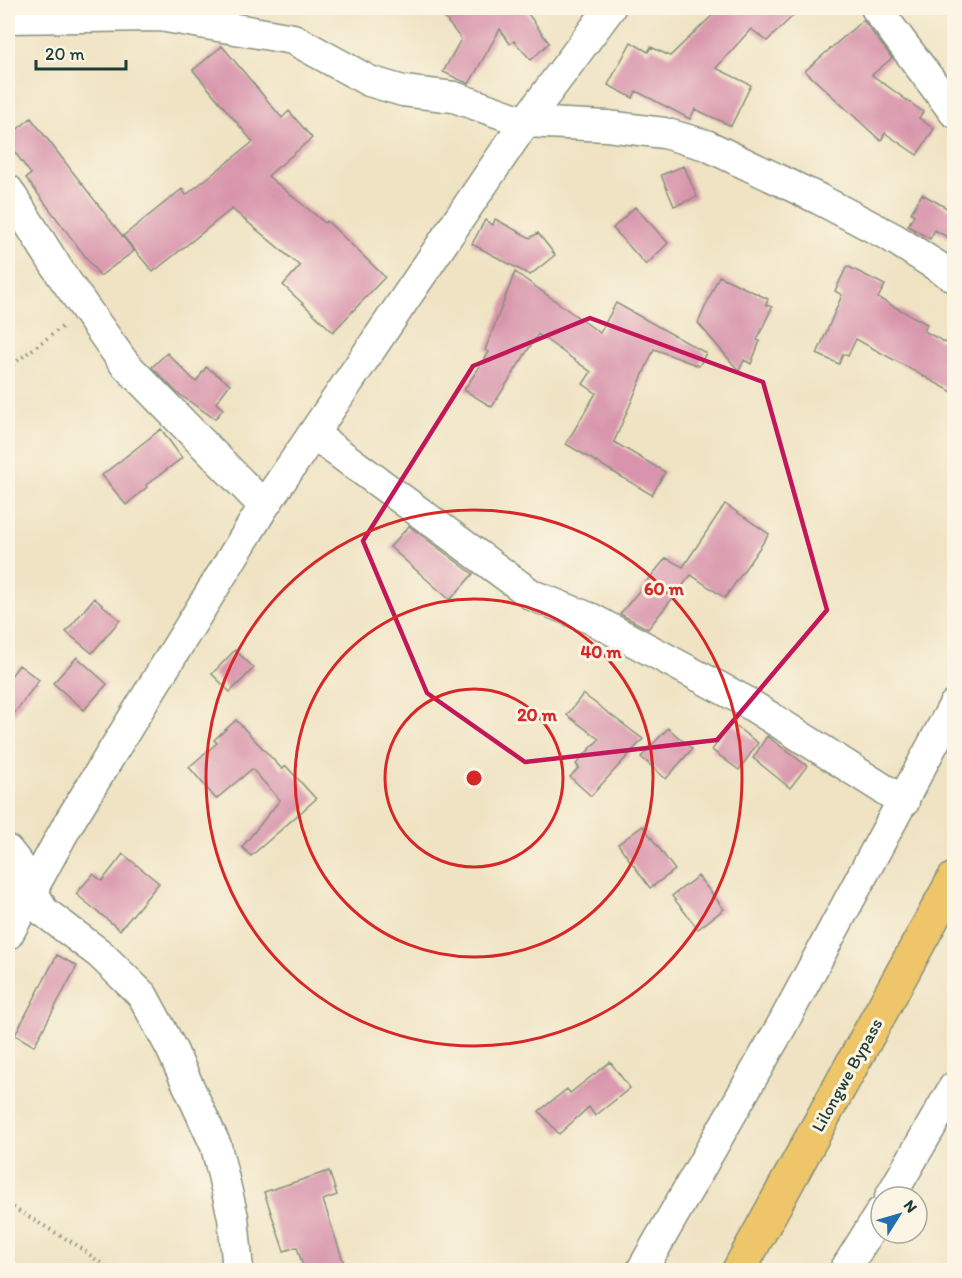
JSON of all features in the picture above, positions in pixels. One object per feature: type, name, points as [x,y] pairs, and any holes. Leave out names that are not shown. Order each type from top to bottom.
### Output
[{"type":"main road","name":"Lilongwe Bypass","points":[[739,1270],[954,879]]},
{"type":"street","points":[[8,934],[68,824],[264,506],[525,122],[610,8]]},
{"type":"street","points":[[876,8],[954,112]]},
{"type":"street","points":[[8,18],[160,16],[293,39],[369,81],[403,91],[454,97],[525,122],[607,126],[664,133],[706,145],[872,227],[954,276]]},
{"type":"street","points":[[8,190],[124,363],[264,506]]},
{"type":"street","points":[[313,434],[532,595],[592,619],[742,700],[904,802]]},
{"type":"street","points":[[642,1270],[782,1025],[904,802],[954,705]]},
{"type":"street","points":[[8,851],[19,865],[43,911],[100,954],[143,996],[171,1048],[216,1146],[233,1217],[238,1270]]},
{"type":"street","points":[[897,1185],[954,1087]]},
{"type":"street","points":[[845,1270],[869,1231]]},
{"type":"path","points":[[8,368],[86,309]]},
{"type":"path","points":[[8,1205],[75,1244],[110,1270]]},
{"type":"highlighted area","points":[[590,318],[763,382],[827,610],[717,740],[525,762],[427,693],[363,541],[473,366]]},
{"type":"building","points":[[437,8],[524,8],[549,43],[531,60],[514,41],[510,44],[500,29],[469,84],[443,72],[461,39]]},
{"type":"building","points":[[720,8],[801,8],[767,41],[751,29],[716,68],[751,85],[731,126],[695,109],[690,119],[636,91],[633,98],[608,85],[631,42],[648,52],[651,47],[670,56]]},
{"type":"building","points":[[863,20],[892,58],[872,75],[923,112],[919,118],[934,129],[917,155],[885,133],[881,141],[805,71]]},
{"type":"building","points":[[222,46],[282,118],[289,111],[312,138],[268,176],[325,223],[327,221],[385,277],[333,332],[283,285],[300,266],[232,209],[153,272],[123,236],[182,189],[186,195],[253,142],[193,70]]},
{"type":"building","points":[[31,118],[134,251],[100,276],[26,178],[31,174],[8,143],[8,137]]},
{"type":"building","points":[[684,166],[697,197],[674,206],[661,175]]},
{"type":"building","points":[[922,194],[954,212],[954,241],[935,230],[930,239],[908,226],[914,215],[911,213]]},
{"type":"building","points":[[635,207],[668,243],[646,265],[613,228]]},
{"type":"building","points":[[495,219],[530,238],[538,233],[555,255],[530,275],[472,244],[485,220],[493,225]]},
{"type":"building","points":[[847,266],[885,285],[878,298],[927,324],[924,331],[954,347],[954,393],[856,339],[848,356],[843,354],[839,364],[817,354],[842,295],[835,291]]},
{"type":"building","points":[[515,272],[600,333],[616,303],[706,353],[699,366],[654,349],[614,442],[665,472],[652,495],[566,444],[596,393],[583,384],[591,372],[538,334],[492,407],[464,390],[489,352],[485,350]]},
{"type":"building","points":[[719,276],[768,299],[766,305],[772,307],[757,340],[760,341],[751,364],[744,360],[739,371],[698,323]]},
{"type":"building","points":[[167,353],[196,382],[206,367],[230,384],[216,403],[223,409],[215,419],[176,392],[152,367]]},
{"type":"building","points":[[161,429],[182,458],[146,485],[147,487],[126,505],[102,475]]},
{"type":"building","points":[[725,504],[769,534],[725,598],[691,575],[648,629],[620,614],[666,558],[683,567]]},
{"type":"building","points":[[409,526],[473,574],[450,600],[390,547]]},
{"type":"building","points":[[94,598],[120,620],[92,653],[66,632]]},
{"type":"building","points":[[235,650],[254,668],[230,692],[212,674]]},
{"type":"building","points":[[77,657],[107,684],[84,710],[53,683]]},
{"type":"building","points":[[19,665],[39,680],[8,722],[8,680]]},
{"type":"building","points":[[583,694],[643,739],[591,796],[570,777],[579,768],[576,764],[599,739],[567,715]]},
{"type":"building","points":[[236,720],[282,769],[286,766],[316,799],[251,856],[242,847],[280,800],[252,769],[216,799],[189,767],[217,743],[214,740]]},
{"type":"building","points":[[731,723],[758,743],[739,770],[712,750]]},
{"type":"building","points":[[668,728],[692,749],[666,779],[641,757]]},
{"type":"building","points":[[767,736],[807,766],[790,788],[753,758]]},
{"type":"building","points":[[643,826],[675,870],[650,888],[618,844]]},
{"type":"building","points":[[123,854],[159,883],[120,930],[76,894],[93,874],[102,881]]},
{"type":"building","points":[[698,876],[724,909],[698,929],[672,896]]},
{"type":"building","points":[[57,955],[77,966],[34,1046],[15,1035]]},
{"type":"building","points":[[610,1062],[630,1088],[595,1116],[589,1107],[559,1134],[539,1111],[567,1089],[570,1093]]},
{"type":"building","points":[[329,1171],[337,1195],[323,1200],[346,1270],[304,1270],[297,1247],[284,1251],[264,1192]]}]
